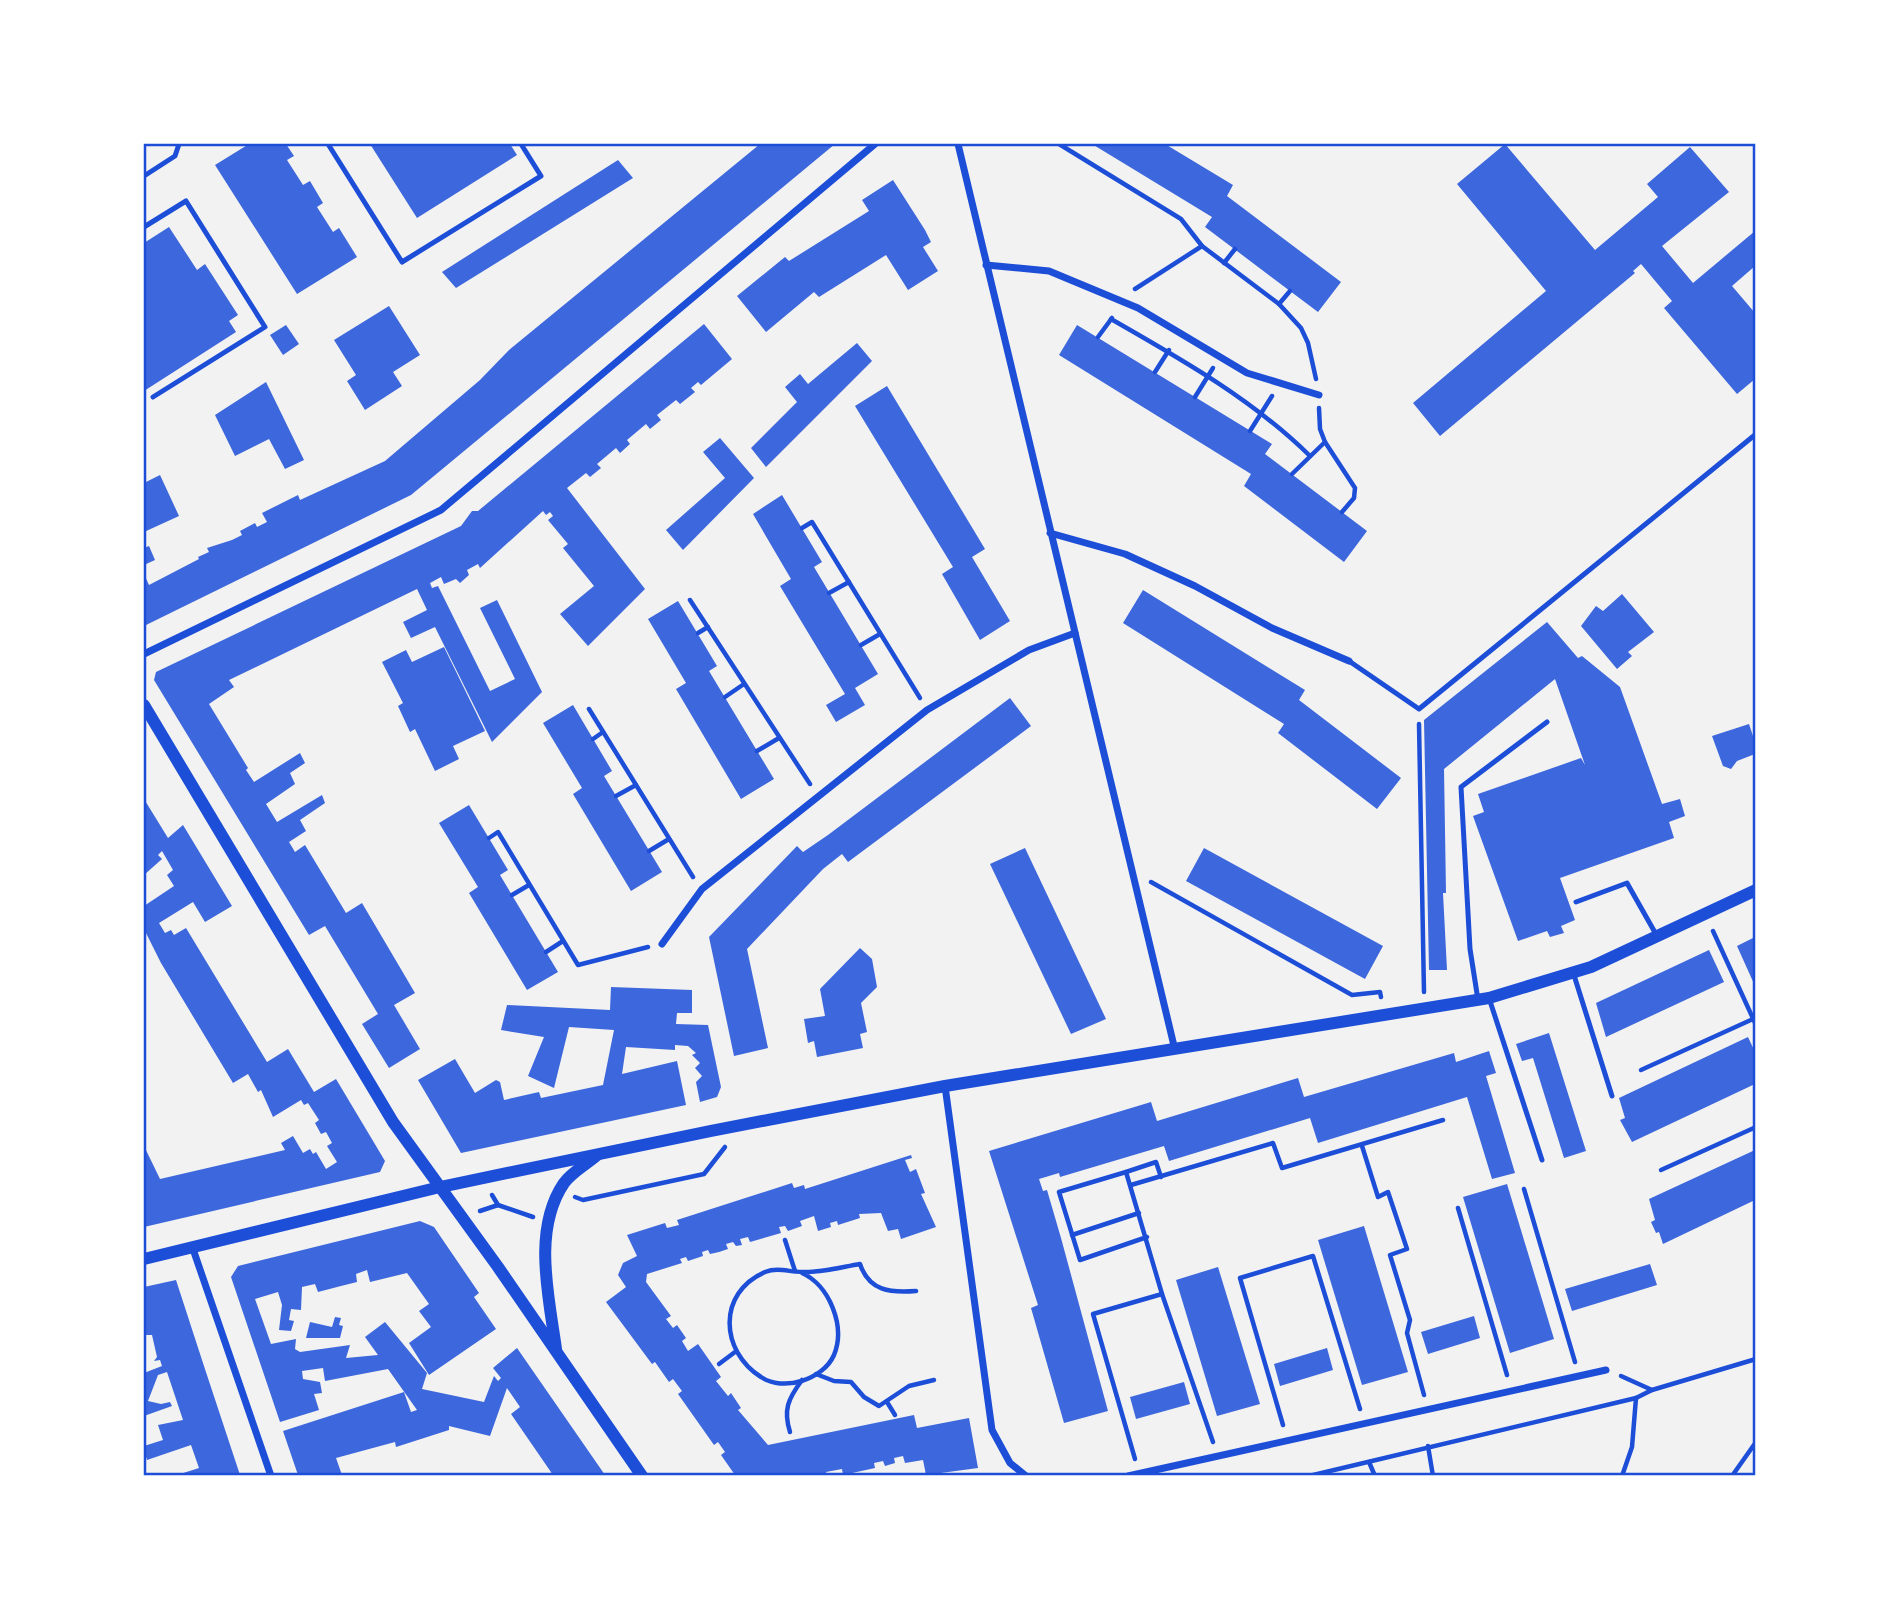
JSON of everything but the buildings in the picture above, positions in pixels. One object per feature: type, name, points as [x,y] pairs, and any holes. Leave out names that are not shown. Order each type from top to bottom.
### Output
[{"type":"street","points":[[144,654],[441,510],[875,144]]},
{"type":"street","points":[[958,144],[1175,1050]]},
{"type":"street","points":[[986,265],[1049,271],[1124,301],[1247,373],[1319,395]]},
{"type":"street","points":[[1050,533],[1125,554],[1195,586],[1272,628],[1349,661]]},
{"type":"street","points":[[662,944],[702,889],[927,710],[1029,650],[1075,633]]},
{"type":"street","points":[[144,705],[393,1122],[463,1216],[642,1475]]},
{"type":"street","points":[[144,1259],[440,1187],[744,1125],[945,1086],[1483,999],[1573,972],[1755,890]]},
{"type":"street","points":[[945,1086],[992,1430],[1010,1463],[1026,1475]]},
{"type":"street","points":[[557,1352],[545,1249],[550,1220],[566,1181],[598,1154]]},
{"type":"street","points":[[193,1249],[271,1475]]},
{"type":"street","points":[[1128,1475],[1606,1370]]},
{"type":"lane","points":[[144,176],[174,156],[179,144]]},
{"type":"lane","points":[[328,144],[402,262],[541,176],[521,144]]},
{"type":"lane","points":[[144,228],[186,201],[265,327],[153,397]]},
{"type":"lane","points":[[1349,661],[1419,709],[1755,434]]},
{"type":"lane","points":[[1542,1160],[1483,999],[1470,949],[1461,786],[1547,722]]},
{"type":"lane","points":[[1576,902],[1627,883],[1657,936]]},
{"type":"lane","points":[[1573,972],[1612,1096]]},
{"type":"path","points":[[1059,144],[1181,219],[1202,246],[1279,304],[1301,328],[1308,343],[1319,395],[1320,429],[1325,442],[1355,488],[1354,498],[1342,512]]},
{"type":"path","points":[[1098,337],[1132,291],[1202,246]]},
{"type":"path","points":[[1224,263],[1235,249]]},
{"type":"path","points":[[1279,304],[1290,291]]},
{"type":"path","points":[[1111,320],[1168,352],[1262,413],[1310,456]]},
{"type":"path","points":[[1155,372],[1180,333]]},
{"type":"path","points":[[1195,397],[1220,357]]},
{"type":"path","points":[[1250,431],[1281,383]]},
{"type":"path","points":[[1292,474],[1325,442]]},
{"type":"path","points":[[802,528],[812,522],[927,710]]},
{"type":"path","points":[[829,593],[849,582]]},
{"type":"path","points":[[690,600],[818,795]]},
{"type":"path","points":[[698,633],[708,627]]},
{"type":"path","points":[[860,645],[880,634]]},
{"type":"path","points":[[724,697],[744,684]]},
{"type":"path","points":[[589,709],[702,889]]},
{"type":"path","points":[[1419,709],[1424,1009]]},
{"type":"path","points":[[593,739],[603,732]]},
{"type":"path","points":[[757,751],[779,738]]},
{"type":"path","points":[[616,796],[636,785]]},
{"type":"path","points":[[489,838],[498,832],[578,965],[662,944]]},
{"type":"path","points":[[649,851],[669,839]]},
{"type":"path","points":[[1132,872],[1352,995],[1380,992],[1383,1016]]},
{"type":"path","points":[[512,895],[530,885]]},
{"type":"path","points":[[1640,1070],[1754,1022],[1706,914]]},
{"type":"path","points":[[546,952],[563,941]]},
{"type":"path","points":[[1131,1185],[1273,1143],[1282,1168],[1362,1146],[1443,1119]]},
{"type":"path","points":[[560,1191],[583,1200],[621,1189],[704,1174],[744,1125]]},
{"type":"path","points":[[1661,1170],[1755,1128]]},
{"type":"path","points":[[1362,1146],[1378,1197],[1388,1192],[1407,1249],[1390,1255],[1410,1320],[1407,1333],[1428,1409]]},
{"type":"path","points":[[1147,1237],[1080,1260],[1059,1192],[1156,1162],[1161,1177]]},
{"type":"path","points":[[1126,1172],[1162,1294],[1174,1321],[1217,1456]]},
{"type":"path","points":[[482,1178],[498,1205]]},
{"type":"path","points":[[1524,1189],[1579,1376]]},
{"type":"path","points":[[463,1216],[498,1205],[550,1220]]},
{"type":"path","points":[[1458,1208],[1511,1391]]},
{"type":"path","points":[[1072,1235],[1139,1213]]},
{"type":"path","points":[[785,1240],[794,1271]]},
{"type":"path","points":[[1287,1440],[1240,1278],[1313,1256],[1364,1423]]},
{"type":"path","points":[[802,1273],[825,1291],[834,1310],[837,1330],[834,1354],[816,1374],[794,1384],[768,1382],[747,1369],[735,1352],[727,1328],[732,1302],[744,1285],[766,1271],[802,1273],[860,1264],[864,1276],[874,1287],[898,1292],[916,1291]]},
{"type":"path","points":[[1139,1473],[1093,1314],[1162,1294]]},
{"type":"path","points":[[719,1364],[735,1352]]},
{"type":"path","points":[[1309,1475],[1636,1398],[1652,1390],[1755,1359]]},
{"type":"path","points":[[1606,1370],[1652,1390]]},
{"type":"path","points":[[816,1374],[834,1381],[851,1382],[864,1397],[880,1406],[909,1386],[934,1380]]},
{"type":"path","points":[[790,1432],[785,1414],[790,1396],[803,1380]]},
{"type":"path","points":[[1622,1475],[1632,1447],[1636,1398]]},
{"type":"path","points":[[887,1402],[895,1415]]},
{"type":"path","points":[[1732,1475],[1755,1442]]},
{"type":"path","points":[[1428,1446],[1433,1475]]},
{"type":"path","points":[[1370,1462],[1375,1475]]}]
